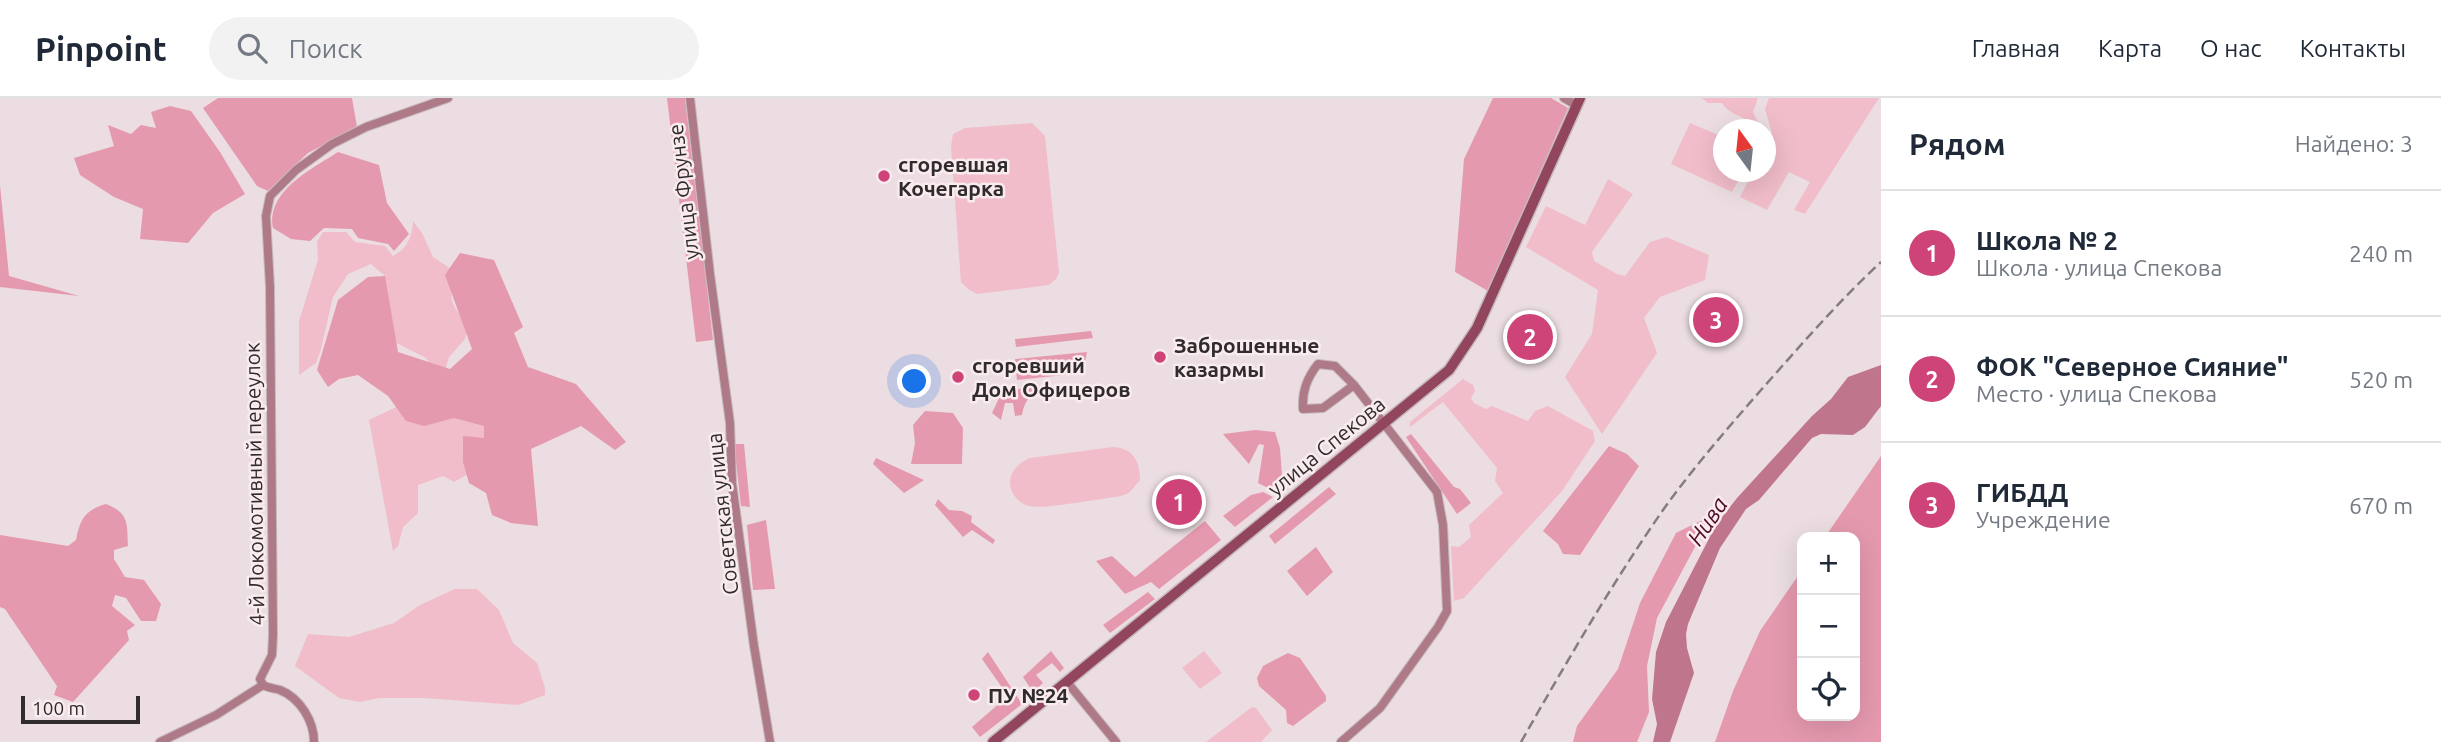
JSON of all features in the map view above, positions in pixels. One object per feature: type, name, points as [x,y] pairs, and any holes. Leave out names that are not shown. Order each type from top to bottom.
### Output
[{"type":"main road","name":"улица Спекова","points":[[993,742],[1449,370],[1477,328],[1578,102]]},
{"type":"street","name":"4-й Локомотивный переулок","points":[[263,685],[260,679],[272,656],[273,635],[270,287],[266,216],[270,197],[296,170],[332,144],[366,127],[448,98]]},
{"type":"street","name":"улица Фрунзе","points":[[690,98],[711,283]]},
{"type":"street","points":[[1564,98],[1578,102]]},
{"type":"street","name":"Советская улица","points":[[711,283],[730,423],[733,497],[770,742]]},
{"type":"street","points":[[1341,742],[1380,708],[1447,611],[1444,525],[1437,492],[1354,385],[1335,366],[1318,364],[1308,377],[1303,395],[1303,409],[1323,408],[1354,385]]},
{"type":"street","points":[[1067,682],[1116,742]]},
{"type":"street","points":[[160,742],[216,715],[263,685],[281,690],[299,704],[310,719],[314,742]]},
{"type":"shaded area","points":[[218,98],[352,98],[357,127],[308,153],[268,191],[257,186],[203,108]]},
{"type":"shaded area","points":[[667,98],[685,98],[713,340],[696,342]]},
{"type":"shaded area","points":[[1493,98],[1551,98],[1568,108],[1488,291],[1455,272],[1464,159]]},
{"type":"shaded area","points":[[1702,98],[1758,98],[1753,112],[1756,119],[1743,119],[1722,103],[1708,103]]},
{"type":"shaded area","points":[[1769,98],[1879,98],[1805,214],[1794,210],[1810,182],[1789,172],[1767,210],[1740,197],[1748,182],[1776,182],[1776,119],[1768,119],[1765,109]]},
{"type":"shaded area","points":[[170,106],[191,111],[245,194],[213,213],[188,243],[140,239],[143,209],[114,197],[80,175],[74,158],[114,146],[108,125],[131,134],[141,125],[156,128],[151,112]]},
{"type":"shaded area","points":[[1032,123],[1045,136],[1059,273],[1049,285],[977,294],[961,282],[951,146],[953,134],[965,128]]},
{"type":"shaded area","points":[[1690,123],[1713,133],[1713,182],[1738,182],[1732,192],[1671,164]]},
{"type":"shaded area","points":[[338,152],[379,165],[387,203],[409,234],[394,251],[388,244],[358,238],[352,229],[324,228],[310,241],[291,239],[273,228],[273,215],[284,192],[293,182]]},
{"type":"shaded area","points":[[1608,179],[1633,194],[1592,252],[1594,261],[1625,276],[1650,242],[1666,237],[1709,255],[1705,280],[1660,297],[1644,318],[1657,353],[1602,434],[1565,377],[1592,334],[1598,290],[1526,247],[1546,206],[1585,225]]},
{"type":"shaded area","points":[[0,185],[9,276],[79,296],[0,287]]},
{"type":"shaded area","points":[[413,221],[433,257],[457,273],[452,302],[468,327],[465,339],[449,357],[442,381],[426,358],[385,337],[385,276],[371,264],[348,274],[333,297],[316,363],[299,375],[299,321],[318,260],[317,242],[323,232],[346,232],[355,242],[385,246],[393,256],[408,242]]},
{"type":"shaded area","points":[[460,253],[494,260],[523,327],[514,333],[528,367],[576,384],[626,442],[615,450],[581,426],[531,449],[538,526],[511,523],[492,515],[486,493],[469,483],[463,462],[463,436],[484,438],[484,426],[454,418],[424,426],[406,421],[388,396],[358,375],[339,379],[328,387],[317,370],[338,300],[368,277],[385,276],[398,352],[450,369],[472,349],[445,275]]},
{"type":"shaded area","points":[[1091,331],[1093,338],[1016,347],[1015,339]]},
{"type":"shaded area","points":[[1087,352],[1083,373],[1017,380],[1015,359]]},
{"type":"shaded area","name":"Нива","points":[[1881,365],[1881,406],[1865,427],[1853,435],[1821,434],[1812,438],[1759,500],[1746,509],[1720,548],[1688,624],[1687,648],[1694,673],[1670,742],[1653,742],[1657,724],[1652,699],[1656,652],[1666,622],[1716,525],[1737,498],[1831,399],[1848,377]]},
{"type":"shaded area","points":[[1463,379],[1473,385],[1475,391],[1471,398],[1474,403],[1486,409],[1492,406],[1528,421],[1535,411],[1548,406],[1593,431],[1595,441],[1562,491],[1464,598],[1454,601],[1451,546],[1459,547],[1471,537],[1469,525],[1503,493],[1495,481],[1497,468],[1443,402],[1410,427],[1410,422]]},
{"type":"shaded area","points":[[1045,386],[1044,390],[1028,399],[1022,415],[1015,416],[1013,403],[1005,403],[1001,420],[992,413],[1000,396],[1017,399],[1018,389]]},
{"type":"shaded area","points":[[405,403],[474,410],[492,438],[470,473],[454,482],[443,476],[418,485],[418,513],[403,527],[398,546],[393,551],[369,420]]},
{"type":"shaded area","points":[[925,411],[953,413],[963,428],[962,464],[911,464],[915,443],[913,425]]},
{"type":"shaded area","points":[[1255,430],[1275,432],[1280,448],[1282,476],[1270,489],[1258,483],[1264,445],[1259,444],[1249,464],[1223,434]]},
{"type":"shaded area","points":[[1411,434],[1454,487],[1460,489],[1471,503],[1457,514],[1406,437]]},
{"type":"shaded area","points":[[734,444],[744,444],[750,507],[741,506]]},
{"type":"shaded area","points":[[1609,446],[1627,454],[1639,466],[1580,555],[1563,554],[1558,544],[1543,531]]},
{"type":"shaded area","points":[[1113,447],[1126,450],[1137,461],[1140,480],[1129,493],[1035,507],[1021,503],[1011,490],[1010,482],[1014,470],[1030,458]]},
{"type":"shaded area","points":[[1881,456],[1881,742],[1715,742],[1733,691],[1760,631],[1797,577],[1797,721],[1860,721],[1860,532],[1828,532]]},
{"type":"shaded area","points":[[876,458],[924,480],[904,493],[873,464]]},
{"type":"shaded area","points":[[1329,487],[1336,494],[1275,544],[1269,536]]},
{"type":"shaded area","points":[[1263,492],[1273,497],[1235,527],[1223,516],[1251,495]]},
{"type":"shaded area","points":[[938,499],[949,510],[962,511],[972,516],[971,522],[995,540],[993,544],[972,530],[963,537],[935,505]]},
{"type":"shaded area","points":[[106,504],[123,515],[127,525],[128,546],[114,550],[114,559],[125,577],[144,580],[161,604],[156,621],[141,621],[126,598],[115,595],[112,606],[135,625],[127,631],[129,640],[73,702],[54,695],[57,686],[5,609],[0,607],[0,535],[68,546],[76,540],[79,526],[88,512]]},
{"type":"shaded area","points":[[1712,515],[1657,618],[1647,666],[1649,712],[1637,742],[1573,742],[1577,726],[1618,669],[1640,603],[1676,533]]},
{"type":"shaded area","points":[[766,520],[775,589],[753,590],[747,525]]},
{"type":"shaded area","points":[[1205,521],[1221,540],[1159,589],[1151,582],[1125,594],[1096,561],[1112,556],[1135,577]]},
{"type":"shaded area","points":[[1316,547],[1333,572],[1307,596],[1287,571]]},
{"type":"shaded area","points":[[455,589],[477,589],[499,610],[513,643],[537,663],[545,695],[518,705],[425,698],[379,698],[360,702],[339,698],[295,666],[308,634],[349,637],[394,623],[420,605]]},
{"type":"shaded area","points":[[1148,592],[1155,599],[1110,633],[1103,625]]},
{"type":"shaded area","points":[[1051,651],[1064,668],[1060,672],[1052,663],[1036,675],[1043,683],[1033,692],[1023,677]]},
{"type":"shaded area","points":[[1204,651],[1222,673],[1200,689],[1182,668]]},
{"type":"shaded area","points":[[988,652],[1022,704],[980,737],[972,727],[1008,696],[982,659]]},
{"type":"shaded area","points":[[1288,653],[1300,658],[1326,696],[1326,701],[1293,726],[1287,723],[1286,710],[1259,686],[1257,678],[1263,666]]},
{"type":"shaded area","points":[[1252,707],[1256,708],[1272,730],[1261,742],[1206,742]]},
{"type":"railway","points":[[1521,742],[1607,596],[1674,494],[1790,357],[1834,308],[1881,262]]},
{"type":"place","name":"сгоревшая Кочегарка","points":[[884,176]]},
{"type":"place","name":"ГИБДД","points":[[1716,320]]},
{"type":"place","name":"ФОК \"Северное Сияние\"","points":[[1530,337]]},
{"type":"place","name":"Заброшенные казармы","points":[[1160,357]]},
{"type":"place","name":"сгоревший Дом Офицеров","points":[[958,377]]},
{"type":"place","name":"Школа № 2","points":[[1179,502]]},
{"type":"place","name":"ПУ №24","points":[[974,695]]}]
